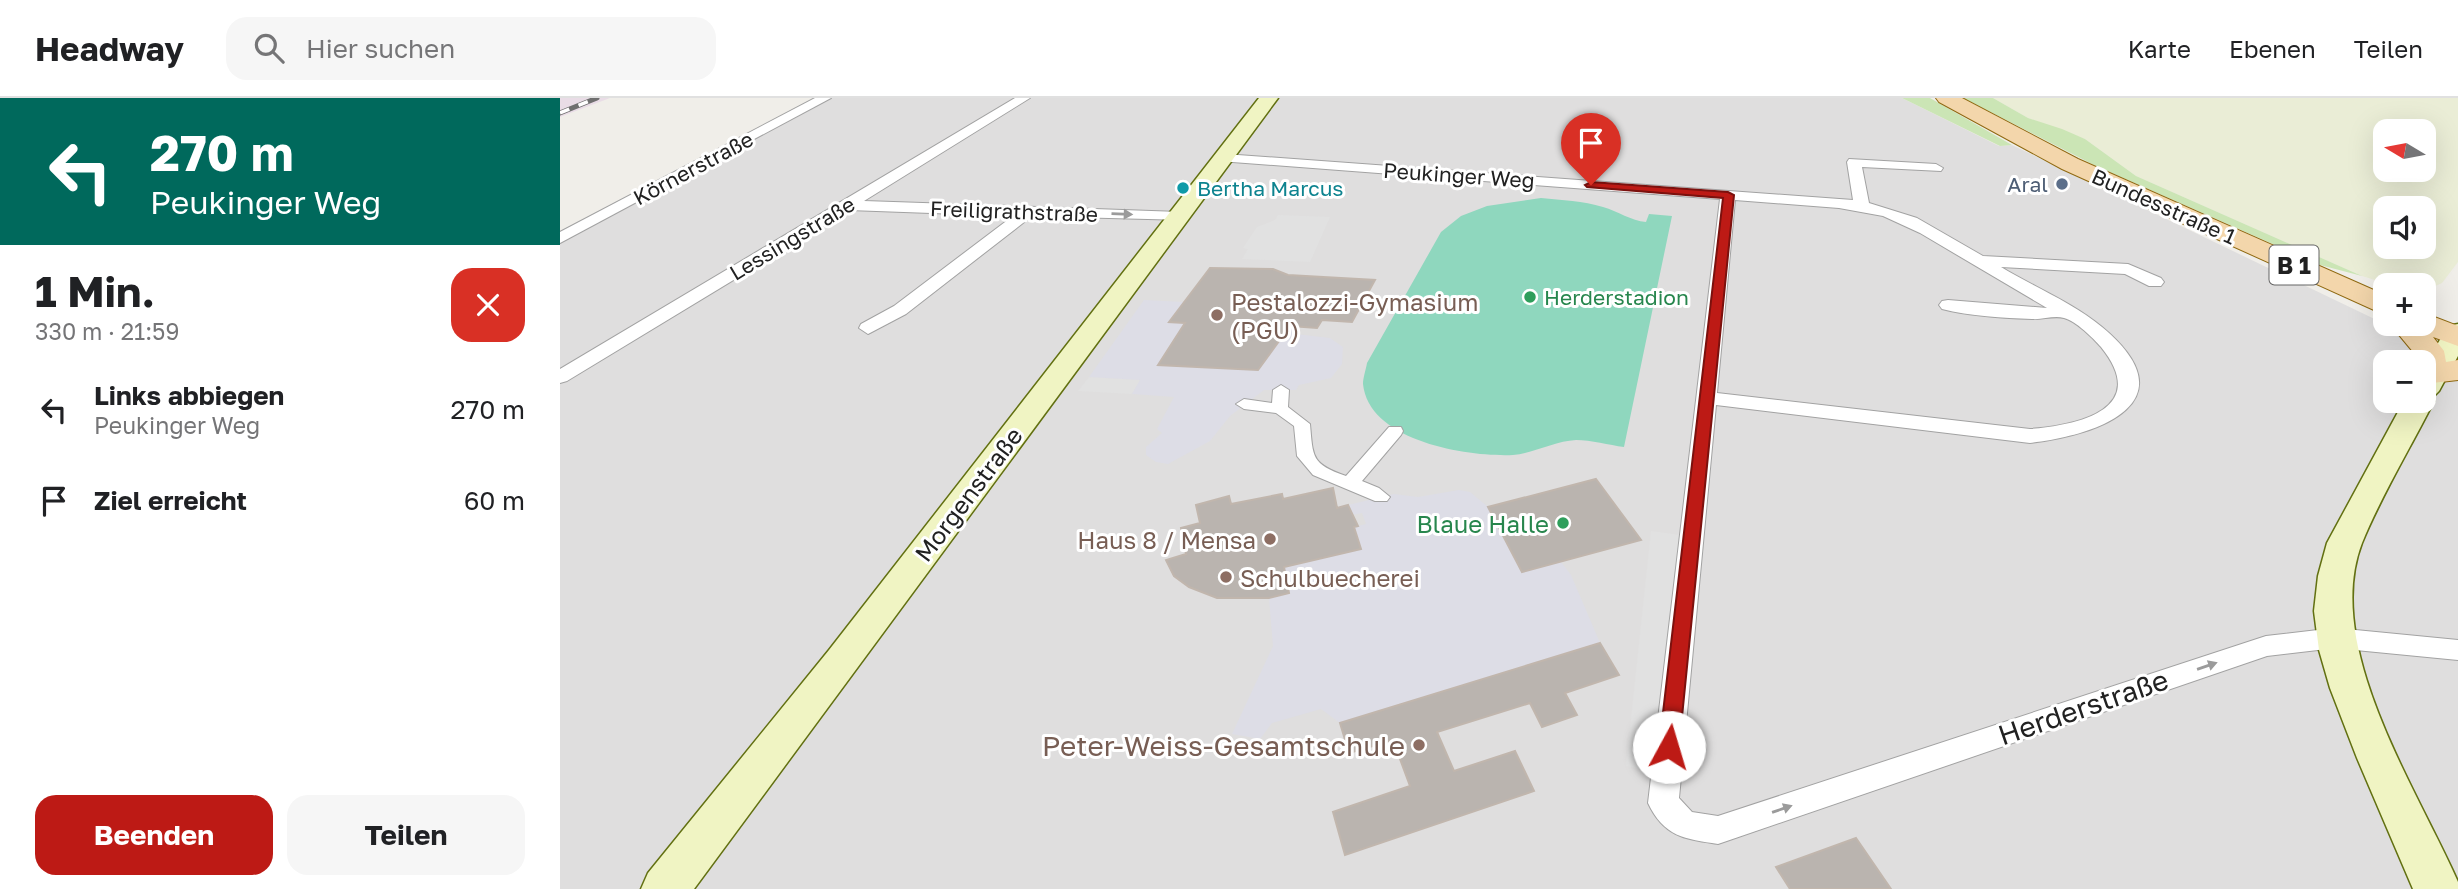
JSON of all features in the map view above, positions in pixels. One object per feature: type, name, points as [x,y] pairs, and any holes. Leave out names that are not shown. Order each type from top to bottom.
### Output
[{"type":"main road","name":"Morgenstraße","points":[[665,889],[834,672],[1269,98]]},
{"type":"main road","name":"Bundesstraße 1","points":[[1946,98],[2061,160],[2373,300]]},
{"type":"main road","points":[[2436,313],[2457,328]]},
{"type":"main road","points":[[2436,324],[2457,328]]},
{"type":"main road","points":[[2436,377],[2457,328]]},
{"type":"main road","points":[[2415,336],[2428,350]]},
{"type":"main road","points":[[2417,413],[2342,553],[2333,608],[2335,638],[2345,673],[2375,753],[2437,889]]},
{"type":"street","name":"Körnerstraße","points":[[560,238],[825,98]]},
{"type":"street","name":"Lessingstraße","points":[[560,377],[1024,98]]},
{"type":"street","name":"Peukinger Weg","points":[[1224,158],[1862,205],[1908,221],[2065,312],[2105,340],[2120,359],[2128,378],[2124,398],[2113,414],[2080,429],[2048,435],[2009,435],[1706,398]]},
{"type":"street","points":[[1862,205],[1854,162],[1936,168]]},
{"type":"street","points":[[1718,831],[1684,825],[1663,803],[1728,195]]},
{"type":"street","name":"Freiligrathstraße","points":[[848,205],[1180,217]]},
{"type":"street","points":[[868,328],[900,310],[1030,211]]},
{"type":"street","name":"Peukinger Weg","points":[[1977,261],[2128,270],[2155,282]]},
{"type":"street","points":[[1948,305],[2033,314],[2065,312]]},
{"type":"street","points":[[1280,409],[1281,390]]},
{"type":"street","points":[[1244,404],[1280,409],[1302,424],[1301,440],[1306,460],[1335,481],[1371,489],[1381,497]]},
{"type":"street","points":[[1350,484],[1395,431]]},
{"type":"street","name":"Herderstraße","points":[[1718,831],[2266,646],[2335,638],[2458,650]]},
{"type":"shaded area","points":[[560,98],[610,98],[560,117]]},
{"type":"shaded area","points":[[816,98],[1902,98],[1999,146],[2012,145],[2373,318],[2373,336],[2436,336],[2436,324],[2458,324],[2458,889],[560,889],[560,231]]},
{"type":"shaded area","points":[[1278,215],[1330,217],[1310,262],[1242,259],[1248,249],[1243,248],[1257,227],[1275,220]]},
{"type":"shaded area","points":[[1144,300],[1184,302],[1170,322],[1192,324],[1188,329],[1181,329],[1158,365],[1258,370],[1275,347],[1245,320],[1300,327],[1296,334],[1330,338],[1343,347],[1342,364],[1331,378],[1299,385],[1296,390],[1264,390],[1230,416],[1210,441],[1168,464],[1156,462],[1146,455],[1146,447],[1162,433],[1157,429],[1174,397],[1132,394],[1140,380],[1089,377]]},
{"type":"shaded area","points":[[1089,377],[1141,380],[1132,394],[1078,391]]},
{"type":"shaded area","points":[[1459,490],[1470,492],[1488,507],[1522,572],[1561,562],[1571,575],[1600,643],[1340,723],[1321,709],[1272,723],[1260,739],[1232,734],[1273,646],[1269,598],[1284,567],[1360,549],[1354,527],[1366,524],[1362,513],[1352,515],[1348,505],[1394,494],[1418,497]]},
{"type":"shaded area","points":[[1651,531],[1680,535],[1652,772],[1626,766]]},
{"type":"green space","points":[[1902,98],[1930,98],[2012,145],[2000,146]]},
{"type":"green space","points":[[1963,98],[1993,98],[2028,118],[2085,139],[2136,176],[2362,276],[2320,265],[2096,166]]},
{"type":"green space","points":[[1993,98],[2458,98],[2458,262],[2442,283],[2436,286],[2436,273],[2373,273],[2373,279],[2362,276],[2136,176],[2085,139],[2028,118]]},
{"type":"green space","name":"Herderstadion","points":[[1541,198],[1595,205],[1646,222],[1649,214],[1672,216],[1624,447],[1576,440],[1521,454],[1494,455],[1448,449],[1401,432],[1383,420],[1369,404],[1363,384],[1364,376],[1367,363],[1441,232],[1461,216],[1487,206]]},
{"type":"building","name":"Pestalozzi-Gymasium (PGU)","points":[[1210,268],[1273,269],[1288,275],[1375,280],[1352,322],[1322,320],[1317,328],[1290,326],[1258,370],[1158,365],[1185,323],[1169,322]]},
{"type":"building","name":"Blaue Halle","points":[[1596,479],[1641,540],[1522,572],[1488,507]]},
{"type":"building","name":"Haus 8 / Mensa","points":[[1333,488],[1337,508],[1348,505],[1358,526],[1354,527],[1361,549],[1284,567],[1289,593],[1269,598],[1217,598],[1189,587],[1174,576],[1166,560],[1186,554],[1181,528],[1200,523],[1196,505],[1229,496],[1231,504],[1282,494],[1283,499]]},
{"type":"building","name":"Peter-Weiss-Gesamtschule","points":[[1600,643],[1619,675],[1565,693],[1577,715],[1542,727],[1530,703],[1437,732],[1454,771],[1515,751],[1534,791],[1345,855],[1333,812],[1410,786],[1393,740],[1349,753],[1340,723]]},
{"type":"building","points":[[1856,838],[1891,889],[1790,889],[1776,867]]},
{"type":"railway","points":[[560,113],[597,98]]},
{"type":"place","name":"Aral","points":[[2062,184]]},
{"type":"place","name":"Bertha Marcus","points":[[1183,188]]},
{"type":"place","name":"Herderstadion","points":[[1530,297]]},
{"type":"place","name":"Pestalozzi-Gymasium (PGU)","points":[[1217,315]]},
{"type":"place","name":"Blaue Halle","points":[[1563,523]]},
{"type":"place","name":"Haus 8 / Mensa","points":[[1270,539]]},
{"type":"place","name":"Schulbuecherei","points":[[1226,577]]},
{"type":"place","name":"Peter-Weiss-Gesamtschule","points":[[1419,745]]},
{"type":"route","points":[[1591,185],[1728,195],[1669,747]]}]
